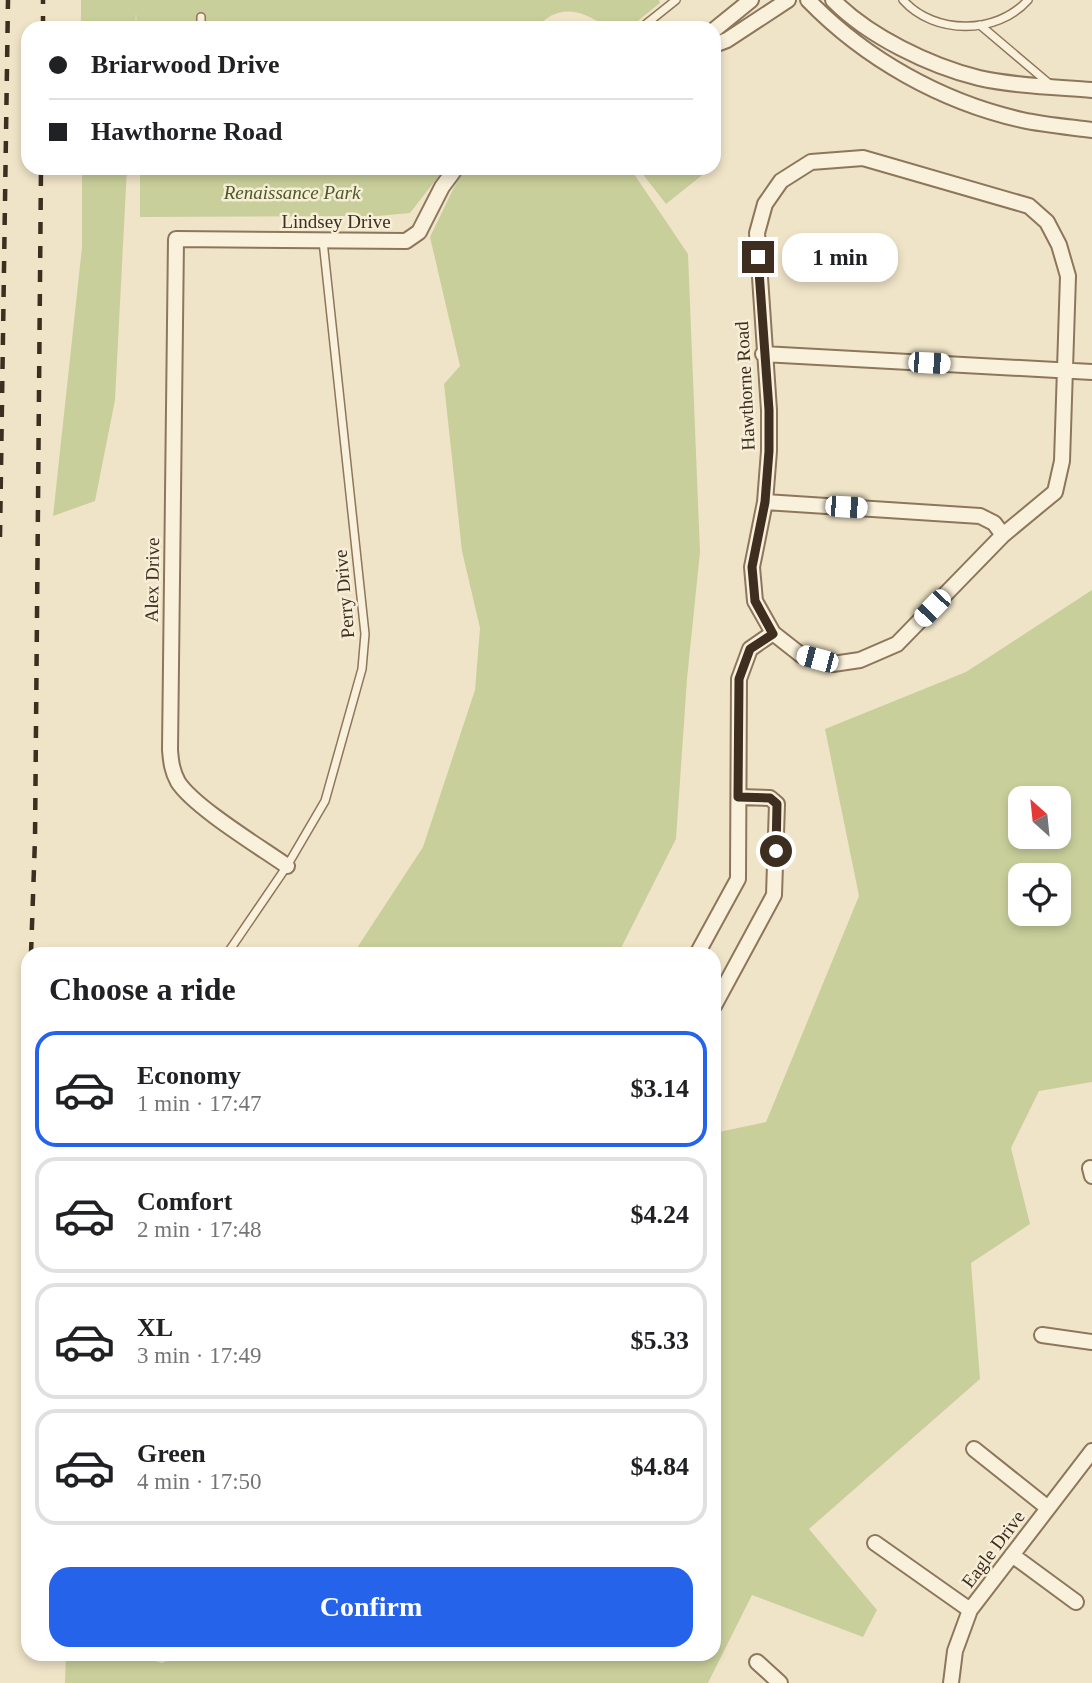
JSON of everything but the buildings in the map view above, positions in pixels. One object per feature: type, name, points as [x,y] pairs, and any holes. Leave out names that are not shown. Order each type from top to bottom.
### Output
[{"type":"street","points":[[721,24],[751,0]]},
{"type":"street","points":[[721,42],[788,0]]},
{"type":"street","points":[[808,0],[833,26],[886,64],[944,95],[1022,120],[1092,130]]},
{"type":"street","points":[[832,0],[845,13],[880,37],[930,61],[979,78],[1092,90]]},
{"type":"street","name":"Hawthorne Road","points":[[863,158],[1029,206],[1047,222],[1059,245],[1068,276],[1062,461],[1055,492],[1003,535],[897,644],[860,660],[833,664],[801,655],[773,634],[755,601],[752,567],[765,502],[769,451],[769,410],[763,354],[757,233],[765,204],[780,181],[811,162],[863,158]]},
{"type":"street","name":"Lindsey Drive","points":[[176,239],[406,241],[419,232],[451,175]]},
{"type":"street","name":"Alex Drive","points":[[176,239],[170,750],[172,768],[179,783],[192,798],[287,866]]},
{"type":"street","points":[[763,354],[1092,372]]},
{"type":"street","points":[[765,502],[980,516],[995,523],[1003,535]]},
{"type":"street","points":[[702,947],[738,879],[739,679],[750,649],[773,634]]},
{"type":"street","points":[[721,993],[774,895],[777,804],[770,798],[738,797]]},
{"type":"street","points":[[1042,1335],[1092,1342]]},
{"type":"street","points":[[974,1449],[1048,1508]]},
{"type":"street","name":"Eagle Drive","points":[[951,1683],[955,1651],[970,1610],[1091,1455]]},
{"type":"street","points":[[875,1543],[970,1610]]},
{"type":"street","points":[[1012,1555],[1076,1602]]},
{"type":"street","points":[[757,1662],[780,1683]]},
{"type":"lane","points":[[654,21],[676,0]]},
{"type":"lane","points":[[903,0],[927,18],[947,25],[980,25],[1000,19],[1020,9],[1028,0]]},
{"type":"lane","points":[[980,25],[1052,86]]},
{"type":"lane","name":"Perry Drive","points":[[232,947],[287,866],[325,801],[362,669],[365,634],[323,241]]},
{"type":"green space","points":[[81,0],[659,0],[660,3],[638,21],[596,21],[578,13],[561,12],[543,21],[137,21],[136,13],[135,21],[81,21]]},
{"type":"green space","points":[[82,175],[127,175],[115,400],[95,501],[53,516],[82,247]]},
{"type":"green space","name":"Renaissance Park","points":[[140,175],[440,175],[410,213],[378,216],[140,217]]},
{"type":"green space","points":[[463,175],[635,175],[688,254],[700,552],[687,679],[676,839],[622,947],[358,947],[423,847],[475,690],[480,628],[462,551],[444,384],[460,366],[430,237],[458,179]]},
{"type":"green space","points":[[643,175],[702,175],[666,204]]},
{"type":"green space","points":[[1092,590],[1092,1082],[1039,1091],[1011,1148],[1030,1224],[971,1263],[980,1379],[809,1529],[877,1610],[863,1637],[752,1595],[721,1657],[721,1132],[766,1122],[859,896],[825,729],[966,672]]},
{"type":"green space","points":[[66,1661],[719,1661],[708,1683],[65,1683]]},
{"type":"railway","points":[[0,537],[8,0]]},
{"type":"railway","points":[[43,0],[43,21]]},
{"type":"railway","points":[[31,947],[35,839],[41,175]]},
{"type":"route","points":[[758,257],[769,410],[769,451],[765,502],[752,567],[755,601],[773,634],[750,649],[739,679],[738,797],[775,800],[778,808],[776,851]]}]
